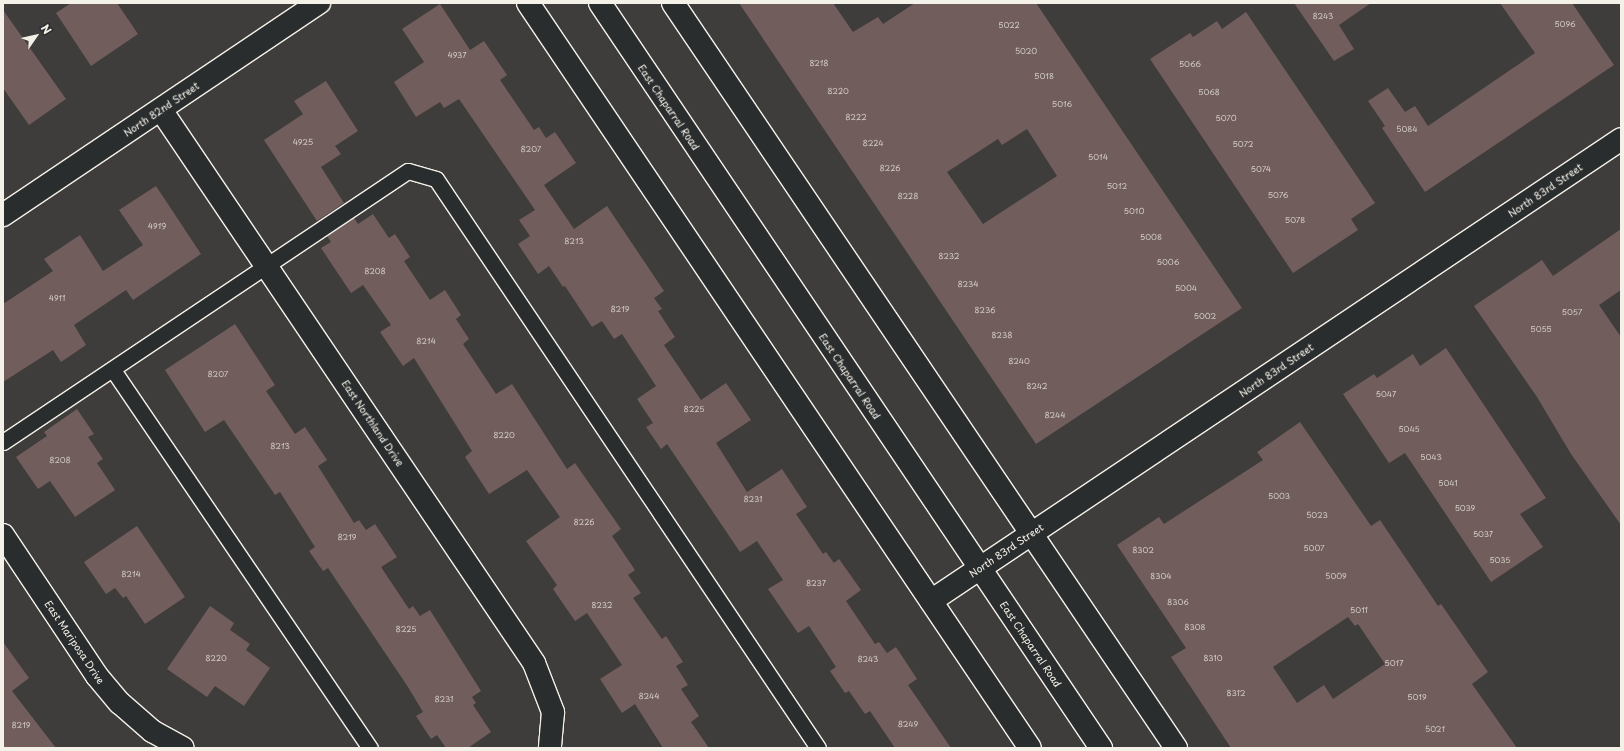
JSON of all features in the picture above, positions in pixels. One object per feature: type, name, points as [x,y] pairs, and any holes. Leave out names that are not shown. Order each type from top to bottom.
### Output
[{"type":"street","name":"North 82nd Street","points":[[3,215],[319,3]]},
{"type":"street","points":[[528,3],[1030,748]]},
{"type":"street","name":"East Chaparral Road","points":[[600,3],[1101,748]]},
{"type":"street","points":[[673,3],[1176,748]]},
{"type":"street","name":"East Northland Drive","points":[[161,110],[267,265],[534,663],[553,712],[550,748]]},
{"type":"street","name":"North 83rd Street","points":[[931,601],[1621,139]]},
{"type":"street","name":"East Mariposa Drive","points":[[3,535],[97,676],[120,703],[152,731],[183,748]]},
{"type":"lane","points":[[3,442],[113,370],[408,171],[436,179],[818,748]]},
{"type":"lane","points":[[113,370],[370,748]]},
{"type":"building","points":[[71,3],[117,3],[138,34],[91,66],[56,13]]},
{"type":"building","points":[[739,3],[833,3],[853,32],[878,17],[883,24],[915,3],[1036,3],[1242,308],[1036,444]],"holes":[[[1027,129],[1057,176],[983,224],[947,172],[998,139],[1002,145]]]},
{"type":"building","points":[[1294,3],[1371,3],[1339,25],[1354,49],[1334,61]]},
{"type":"building","points":[[1500,3],[1572,3],[1614,65],[1425,192],[1382,128],[1385,126],[1368,101],[1388,88],[1405,112],[1415,106],[1428,126],[1535,53]]},
{"type":"building","points":[[440,4],[470,50],[484,41],[507,75],[500,80],[534,130],[539,127],[546,138],[555,132],[576,163],[544,185],[574,229],[607,206],[664,291],[654,298],[662,309],[658,311],[675,337],[664,345],[701,400],[726,383],[751,420],[716,443],[747,492],[782,469],[807,507],[796,514],[823,554],[826,552],[834,563],[839,559],[861,590],[846,601],[875,644],[879,642],[887,653],[896,647],[917,679],[908,685],[951,748],[895,748],[870,711],[865,714],[849,691],[845,693],[830,671],[836,667],[809,626],[798,633],[768,589],[783,580],[757,541],[740,552],[667,444],[661,449],[646,427],[653,423],[637,399],[656,386],[622,334],[614,339],[602,321],[592,327],[565,286],[563,287],[549,266],[538,274],[518,244],[530,236],[519,220],[535,210],[459,99],[444,108],[440,102],[416,117],[394,82],[424,62],[402,29]]},
{"type":"building","points":[[3,10],[66,99],[29,125],[3,88]]},
{"type":"building","points":[[1246,12],[1375,203],[1351,219],[1358,230],[1293,273],[1150,59],[1190,33],[1193,37],[1217,21],[1222,29]]},
{"type":"building","points":[[326,81],[358,131],[335,146],[341,154],[321,167],[344,203],[317,221],[264,140],[303,114],[294,101]]},
{"type":"building","points":[[156,186],[201,254],[133,300],[126,290],[74,325],[86,345],[61,362],[53,350],[3,382],[3,304],[53,271],[44,259],[80,235],[103,271],[143,245],[119,210]]},
{"type":"building","points":[[373,214],[389,238],[395,234],[410,257],[404,261],[430,300],[445,290],[461,315],[456,319],[469,339],[463,344],[496,394],[512,384],[567,469],[575,463],[621,529],[612,536],[635,570],[628,575],[641,593],[633,598],[662,639],[666,636],[683,662],[676,666],[688,685],[681,689],[699,716],[691,722],[709,748],[663,748],[635,704],[622,713],[600,679],[622,665],[587,613],[575,621],[553,589],[557,585],[526,541],[560,517],[527,470],[489,494],[465,457],[472,451],[414,358],[403,366],[380,332],[391,325],[363,285],[351,293],[321,248],[331,242],[327,236],[354,218],[358,224]]},
{"type":"building","points":[[1621,229],[1621,290],[1599,305],[1621,337],[1621,525],[1571,454],[1537,397],[1474,306],[1542,260],[1553,276]]},
{"type":"building","points":[[235,324],[275,385],[266,391],[295,434],[305,427],[327,460],[318,466],[354,523],[359,520],[366,530],[375,524],[397,557],[381,567],[409,609],[413,606],[420,616],[430,610],[481,691],[472,697],[476,703],[473,705],[491,732],[468,748],[446,748],[437,735],[431,739],[416,716],[423,712],[408,687],[328,568],[323,571],[309,551],[315,547],[280,492],[275,495],[224,420],[205,432],[165,370]]},
{"type":"building","points":[[1446,348],[1546,498],[1520,514],[1543,547],[1491,582],[1405,453],[1389,463],[1343,394],[1374,374],[1377,378],[1413,354],[1420,366]]},
{"type":"building","points":[[77,409],[94,434],[88,437],[103,459],[97,463],[115,490],[75,517],[50,481],[38,489],[16,457],[47,436],[44,432]]},
{"type":"building","points":[[1300,422],[1371,526],[1380,520],[1438,606],[1441,604],[1488,672],[1472,684],[1517,748],[1231,748],[1171,657],[1186,648],[1117,545],[1159,517],[1164,524],[1263,460],[1257,452]],"holes":[[[1348,617],[1355,626],[1358,624],[1385,664],[1333,699],[1324,685],[1297,703],[1273,667]]]},
{"type":"building","points":[[137,526],[185,597],[145,624],[126,596],[123,598],[115,588],[106,594],[84,562]]},
{"type":"building","points":[[210,606],[234,623],[230,630],[250,644],[246,650],[270,668],[244,706],[215,686],[207,697],[167,669]]},
{"type":"building","points":[[3,642],[29,678],[12,691],[56,748],[3,748]]}]
